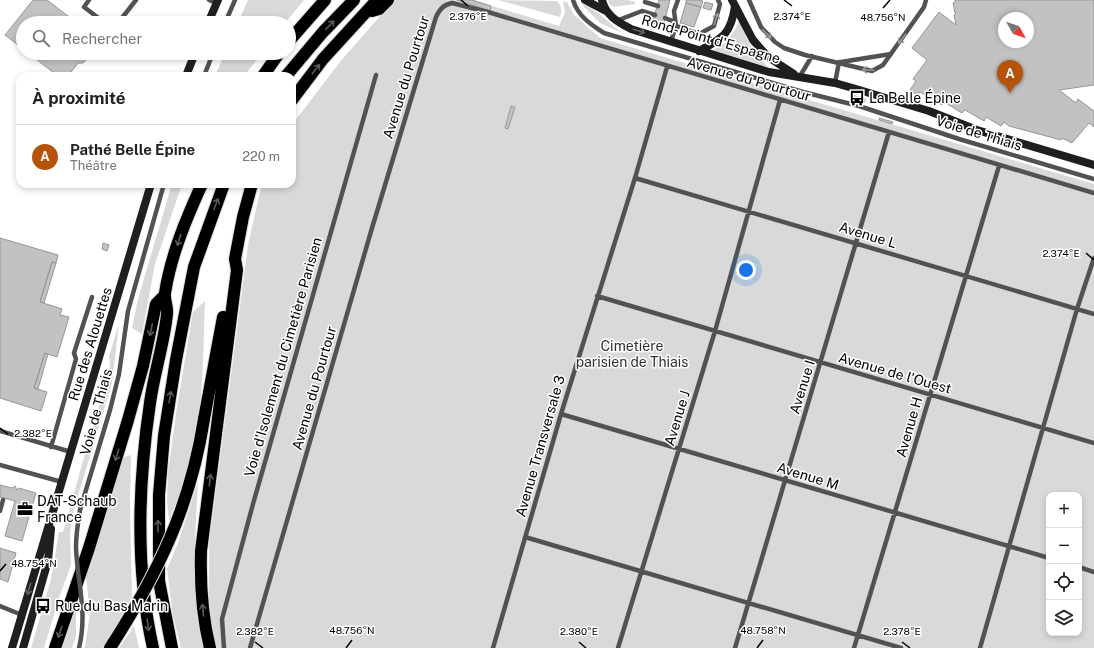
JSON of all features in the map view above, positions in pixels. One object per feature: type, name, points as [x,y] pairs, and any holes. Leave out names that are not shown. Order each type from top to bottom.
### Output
[{"type":"highway","points":[[296,33],[325,0]]},
{"type":"highway","points":[[289,72],[354,0]]},
{"type":"highway","points":[[296,95],[323,59],[377,0]]},
{"type":"highway","points":[[366,11],[378,9],[388,0]]},
{"type":"highway","points":[[266,72],[274,60]]},
{"type":"highway","points":[[152,648],[144,588],[141,542],[141,492],[150,404],[167,313],[165,295],[173,260],[186,220],[200,188]]},
{"type":"highway","points":[[172,648],[159,581],[159,495],[164,436],[176,360],[194,267],[223,188]]},
{"type":"highway","points":[[110,648],[147,588],[176,527],[193,478],[231,269],[235,259],[243,217],[251,188]]},
{"type":"highway","points":[[210,648],[204,623],[200,579],[201,551],[237,270],[235,259]]},
{"type":"highway","points":[[55,648],[89,548],[128,420],[143,366],[156,304],[165,295]]},
{"type":"street","points":[[585,0],[606,12]]},
{"type":"street","name":"Rond-Point d'Espagne","points":[[602,0],[606,12],[616,21],[631,29],[769,72],[798,76]]},
{"type":"street","points":[[210,16],[214,1]]},
{"type":"street","points":[[699,51],[717,42],[727,33],[732,23],[733,3]]},
{"type":"street","name":"Rond-Point d'Espagne","points":[[733,3],[753,40],[768,57],[798,76]]},
{"type":"street","points":[[188,72],[192,60]]},
{"type":"street","points":[[798,76],[835,83],[929,111],[977,130],[1094,165]]},
{"type":"street","name":"Rue des Alouettes","points":[[53,512],[150,188]]},
{"type":"street","points":[[12,648],[53,512]]},
{"type":"street","points":[[23,648],[48,561],[53,512]]},
{"type":"lane","points":[[89,0],[84,7],[96,16]]},
{"type":"lane","points":[[123,16],[136,0]]},
{"type":"lane","points":[[228,16],[235,0]]},
{"type":"lane","name":"Voie de Thiais","points":[[573,0],[575,8],[583,18],[604,33],[803,92],[859,106],[959,139],[1094,179]]},
{"type":"lane","points":[[670,0],[677,1],[674,11],[675,24],[671,41]]},
{"type":"lane","points":[[665,18],[699,34],[714,26],[720,4],[718,0]]},
{"type":"lane","points":[[749,0],[761,27],[770,37],[784,48],[872,71],[883,65],[924,7],[926,0]]},
{"type":"lane","points":[[642,11],[646,1],[658,6]]},
{"type":"lane","name":"Avenue du Pourtour","points":[[250,648],[372,228],[440,8],[452,3],[1094,193]]},
{"type":"lane","points":[[668,9],[674,11]]},
{"type":"lane","points":[[616,21],[642,11],[655,15]]},
{"type":"lane","points":[[839,62],[891,54]]},
{"type":"lane","points":[[798,76],[812,56]]},
{"type":"lane","points":[[206,72],[210,60]]},
{"type":"lane","points":[[835,83],[839,62]]},
{"type":"lane","name":"Avenue Transversale 3","points":[[493,648],[561,414],[635,178],[667,67]]},
{"type":"lane","name":"Voie d'Isolement du Cimetière Parisien","points":[[224,648],[222,619],[224,611],[253,504],[376,75]]},
{"type":"lane","name":"Avenue J","points":[[618,648],[715,331],[750,212],[780,100]]},
{"type":"lane","name":"Avenue I","points":[[735,648],[889,132]]},
{"type":"lane","name":"Avenue H","points":[[854,648],[999,166]]},
{"type":"lane","name":"Avenue L","points":[[635,178],[1094,314]]},
{"type":"lane","name":"Voie de Thiais","points":[[79,648],[83,620],[83,601],[76,547],[80,510],[114,393],[128,311],[163,188]]},
{"type":"lane","points":[[980,648],[1077,309],[1094,258]]},
{"type":"lane","name":"Avenue de l'Ouest","points":[[597,296],[1094,443]]},
{"type":"lane","points":[[51,447],[76,360],[74,353],[92,297]]},
{"type":"lane","name":"Avenue M","points":[[561,414],[1046,557]]},
{"type":"lane","points":[[0,431],[71,452]]},
{"type":"lane","points":[[0,465],[62,482]]},
{"type":"lane","points":[[0,510],[3,500]]},
{"type":"lane","points":[[525,537],[901,648]]},
{"type":"lane","points":[[1082,568],[1094,572]]},
{"type":"lane","points":[[0,606],[22,615]]},
{"type":"green space","points":[[248,0],[304,0],[291,16],[241,16]]},
{"type":"green space","name":"Cimetière parisien de Thiais","points":[[394,0],[472,0],[559,26],[565,12],[563,1],[567,2],[574,15],[600,38],[1094,184],[1094,648],[214,648],[209,623],[209,544],[248,245],[261,188],[296,188],[296,120],[339,63]]},
{"type":"green space","points":[[498,0],[557,1],[561,7],[561,15],[560,17]]},
{"type":"green space","points":[[608,0],[628,0],[635,2],[635,4],[614,7],[609,4]]},
{"type":"green space","points":[[581,4],[598,13],[624,34],[600,23]]},
{"type":"green space","points":[[739,21],[752,49],[768,67],[713,50],[722,45],[729,38]]},
{"type":"green space","points":[[222,60],[257,60],[247,72],[217,72]]},
{"type":"green space","points":[[171,188],[181,188],[155,264],[142,334],[132,328],[138,299]]},
{"type":"green space","points":[[205,301],[203,370],[198,423],[187,471],[169,521],[167,501],[168,472],[177,407],[193,312]]},
{"type":"green space","points":[[119,324],[112,383],[74,509],[70,533],[71,565],[44,648],[31,648],[51,579],[59,532],[63,532],[110,366],[109,356]]},
{"type":"green space","points":[[131,455],[130,506],[132,597],[103,648],[85,648],[90,612],[86,577],[121,458]]},
{"type":"green space","points":[[198,482],[195,586],[199,627],[203,648],[181,648],[173,616],[167,569],[178,543]]},
{"type":"green space","points":[[76,603],[76,636],[72,648],[61,648]]},
{"type":"green space","points":[[134,626],[139,648],[119,648]]},
{"type":"building","points":[[33,0],[47,0],[68,16],[20,16]]},
{"type":"building","points":[[457,0],[472,0],[491,6],[490,11]]},
{"type":"building","points":[[659,0],[670,0],[663,27],[652,23]]},
{"type":"building","points":[[686,0],[703,1],[701,7],[686,3]]},
{"type":"building","points":[[955,0],[1094,0],[1094,85],[1059,90],[1076,103],[1078,99],[1094,111],[1094,127],[1089,123],[1072,143],[1062,138],[1061,140],[1009,126],[1004,122],[1001,126],[986,117],[984,121],[965,110],[962,113],[944,102],[942,105],[920,92],[917,95],[910,90],[916,81],[913,79],[927,60],[912,48],[939,12],[956,25],[954,15],[956,13],[953,3]]},
{"type":"building","points":[[705,2],[713,4],[711,10],[703,8]]},
{"type":"building","points":[[686,3],[701,7],[694,27],[680,23]]},
{"type":"building","points":[[16,21],[16,44],[5,35]]},
{"type":"building","points":[[37,60],[86,60],[83,63],[78,63],[71,72],[53,72]]},
{"type":"building","points":[[852,95],[865,99],[865,102],[851,98]]},
{"type":"building","points":[[511,106],[515,107],[508,129],[505,128]]},
{"type":"building","points":[[879,118],[893,122],[892,124],[879,120]]},
{"type":"building","points":[[0,238],[58,255],[56,263],[52,262],[40,302],[62,309],[60,315],[69,317],[57,357],[45,353],[34,388],[47,392],[41,411],[0,398]]},
{"type":"building","points":[[103,243],[109,245],[107,251],[102,249]]},
{"type":"building","points":[[52,262],[56,263],[44,303],[40,302]]},
{"type":"building","points":[[45,353],[48,354],[38,389],[34,388]]},
{"type":"building","points":[[0,485],[12,488],[15,486],[17,490],[19,488],[36,493],[22,541],[5,536],[15,501],[0,497]]},
{"type":"building","points":[[0,548],[16,553],[8,582],[0,579]]},
{"type":"place","name":"Pathé Belle Épine","points":[[1010,93]]},
{"type":"place","name":"La Belle Épine","points":[[857,98]]},
{"type":"place","name":"DAT-Schaub France","points":[[25,509]]},
{"type":"place","name":"Rue du Bas Marin","points":[[43,606]]}]
